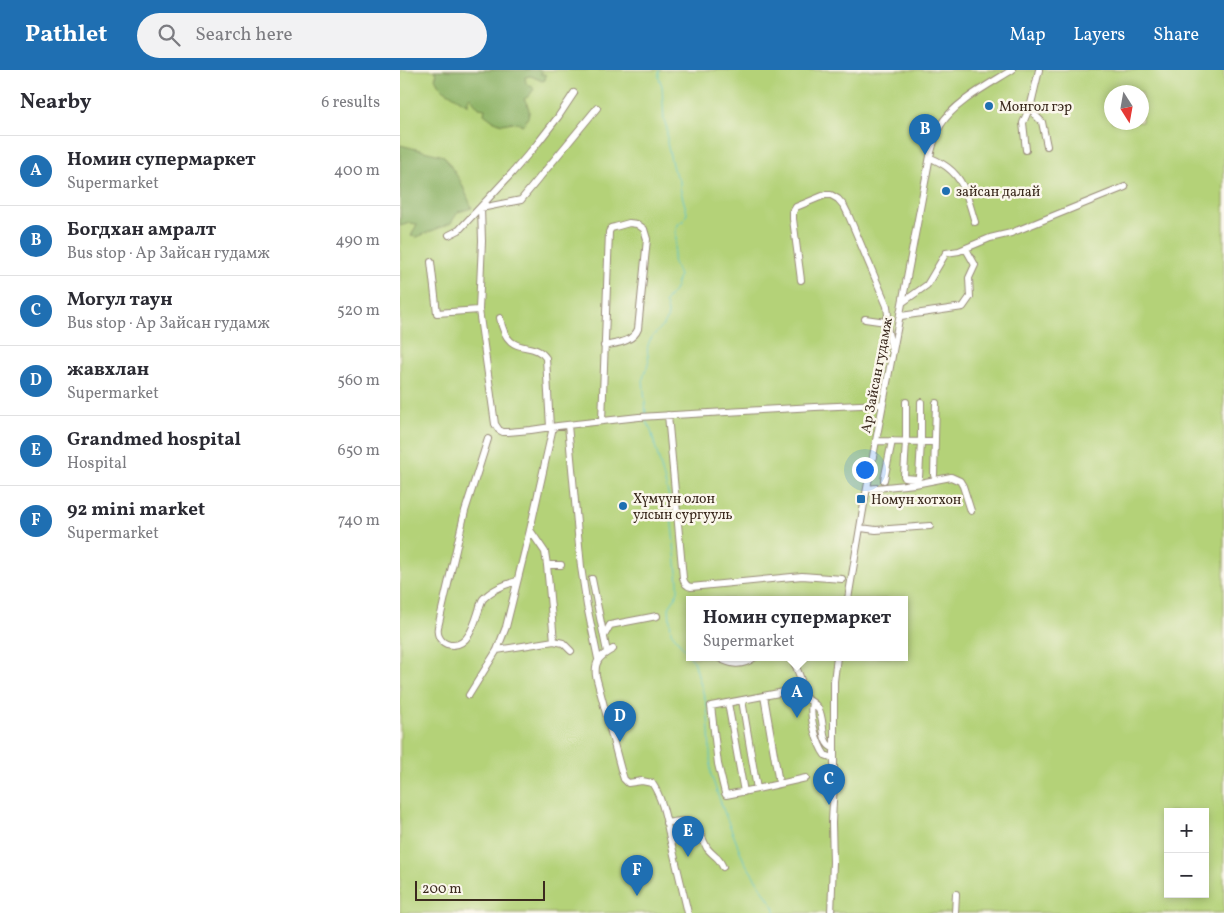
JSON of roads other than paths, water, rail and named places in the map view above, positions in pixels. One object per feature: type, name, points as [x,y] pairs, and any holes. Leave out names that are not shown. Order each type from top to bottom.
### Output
[{"type":"street","name":"Ар Зайсан гудамж","points":[[849,596],[930,157],[938,130],[950,112],[1012,70]]},
{"type":"street","points":[[1026,150],[1023,123],[1032,104],[1039,70]]},
{"type":"street","points":[[449,234],[459,230],[481,208],[537,144],[574,93]]},
{"type":"street","points":[[1032,104],[1035,115],[1042,122],[1047,146]]},
{"type":"street","points":[[481,208],[521,200],[597,108]]},
{"type":"street","points":[[930,157],[939,160],[955,173],[962,183],[975,222]]},
{"type":"street","points":[[903,302],[927,285],[946,253],[966,249],[990,238],[1011,233],[1125,187]]},
{"type":"street","points":[[801,280],[793,212],[796,207],[822,196],[831,195],[838,199],[848,214],[887,306],[888,315],[886,322],[893,354]]},
{"type":"street","points":[[481,208],[482,241],[479,310],[496,427],[502,432],[650,416],[883,404]]},
{"type":"street","points":[[602,421],[604,346],[609,232],[615,226],[629,223],[637,224],[644,229],[647,239],[638,329],[636,334],[630,339],[604,346]]},
{"type":"street","points":[[901,316],[963,307],[970,296],[969,278],[975,265],[966,249]]},
{"type":"street","points":[[431,262],[438,313],[479,310]]},
{"type":"street","points":[[468,695],[497,650],[506,627],[530,530],[551,427],[546,358],[542,352],[514,344],[509,340],[502,328],[500,318]]},
{"type":"street","points":[[865,319],[886,322]]},
{"type":"street","points":[[906,402],[904,477],[917,478],[919,477],[921,442],[920,402]]},
{"type":"street","points":[[934,475],[936,403]]},
{"type":"street","points":[[668,415],[685,584],[688,586],[700,586],[802,576],[842,579]]},
{"type":"street","points":[[568,425],[581,567],[598,659],[595,668],[596,676],[624,779],[628,782],[642,781],[652,783],[661,803],[688,913]]},
{"type":"street","points":[[488,439],[465,511],[438,627],[440,639],[444,643],[452,645],[463,641],[470,632],[483,599],[504,584],[517,581]]},
{"type":"street","points":[[876,441],[936,442]]},
{"type":"street","points":[[884,480],[892,441]]},
{"type":"street","points":[[868,489],[915,484],[951,477],[960,481],[963,486],[971,511]]},
{"type":"street","points":[[861,528],[876,530],[930,526]]},
{"type":"street","points":[[530,530],[545,552],[554,641]]},
{"type":"street","points":[[547,565],[561,566]]},
{"type":"street","points":[[592,579],[604,636],[610,651],[598,659]]},
{"type":"street","points":[[604,636],[610,625],[657,616]]},
{"type":"street","points":[[497,650],[554,641],[563,643],[571,651]]},
{"type":"street","points":[[728,661],[743,664],[748,661]]},
{"type":"street","points":[[793,661],[799,675],[803,696]]},
{"type":"street","points":[[831,913],[834,675],[836,661]]},
{"type":"street","points":[[806,778],[726,795],[718,764],[711,706],[792,692],[803,696],[819,710],[827,743],[833,748]]},
{"type":"street","points":[[764,696],[779,783]]},
{"type":"street","points":[[742,700],[757,789]]},
{"type":"street","points":[[728,703],[744,792]]},
{"type":"street","points":[[812,703],[811,710],[819,744],[825,755],[833,758]]},
{"type":"street","points":[[666,823],[688,820],[695,823],[708,848],[723,867]]},
{"type":"street","points":[[955,913],[956,894]]},
{"type":"waterway","points":[[646,414],[643,379],[648,362],[648,345],[668,318],[665,302],[674,291],[679,276],[673,260],[676,229],[679,223],[684,221],[687,213],[680,181],[673,169],[667,143],[667,128],[664,121],[659,70]]},
{"type":"waterway","points":[[646,418],[669,497],[678,582],[678,591],[669,608],[671,632],[686,651]]},
{"type":"waterway","points":[[694,661],[707,706],[711,775],[744,861],[776,913]]},
{"type":"place","name":"Монгол гэр","points":[[989,106]]},
{"type":"place","name":"Богдхан амралт","points":[[925,155]]},
{"type":"place","name":"зайсан далай","points":[[946,191]]},
{"type":"place","name":"Номун хотхон","points":[[861,499]]},
{"type":"place","name":"Хүмүүн олон улсын сургууль","points":[[623,506]]},
{"type":"place","name":"Номин супермаркет","points":[[797,718]]},
{"type":"place","name":"жавхлан","points":[[620,742]]},
{"type":"place","name":"Могул таун","points":[[829,805]]},
{"type":"place","name":"Grandmed hospital","points":[[688,857]]},
{"type":"place","name":"92 mini market","points":[[637,896]]}]
